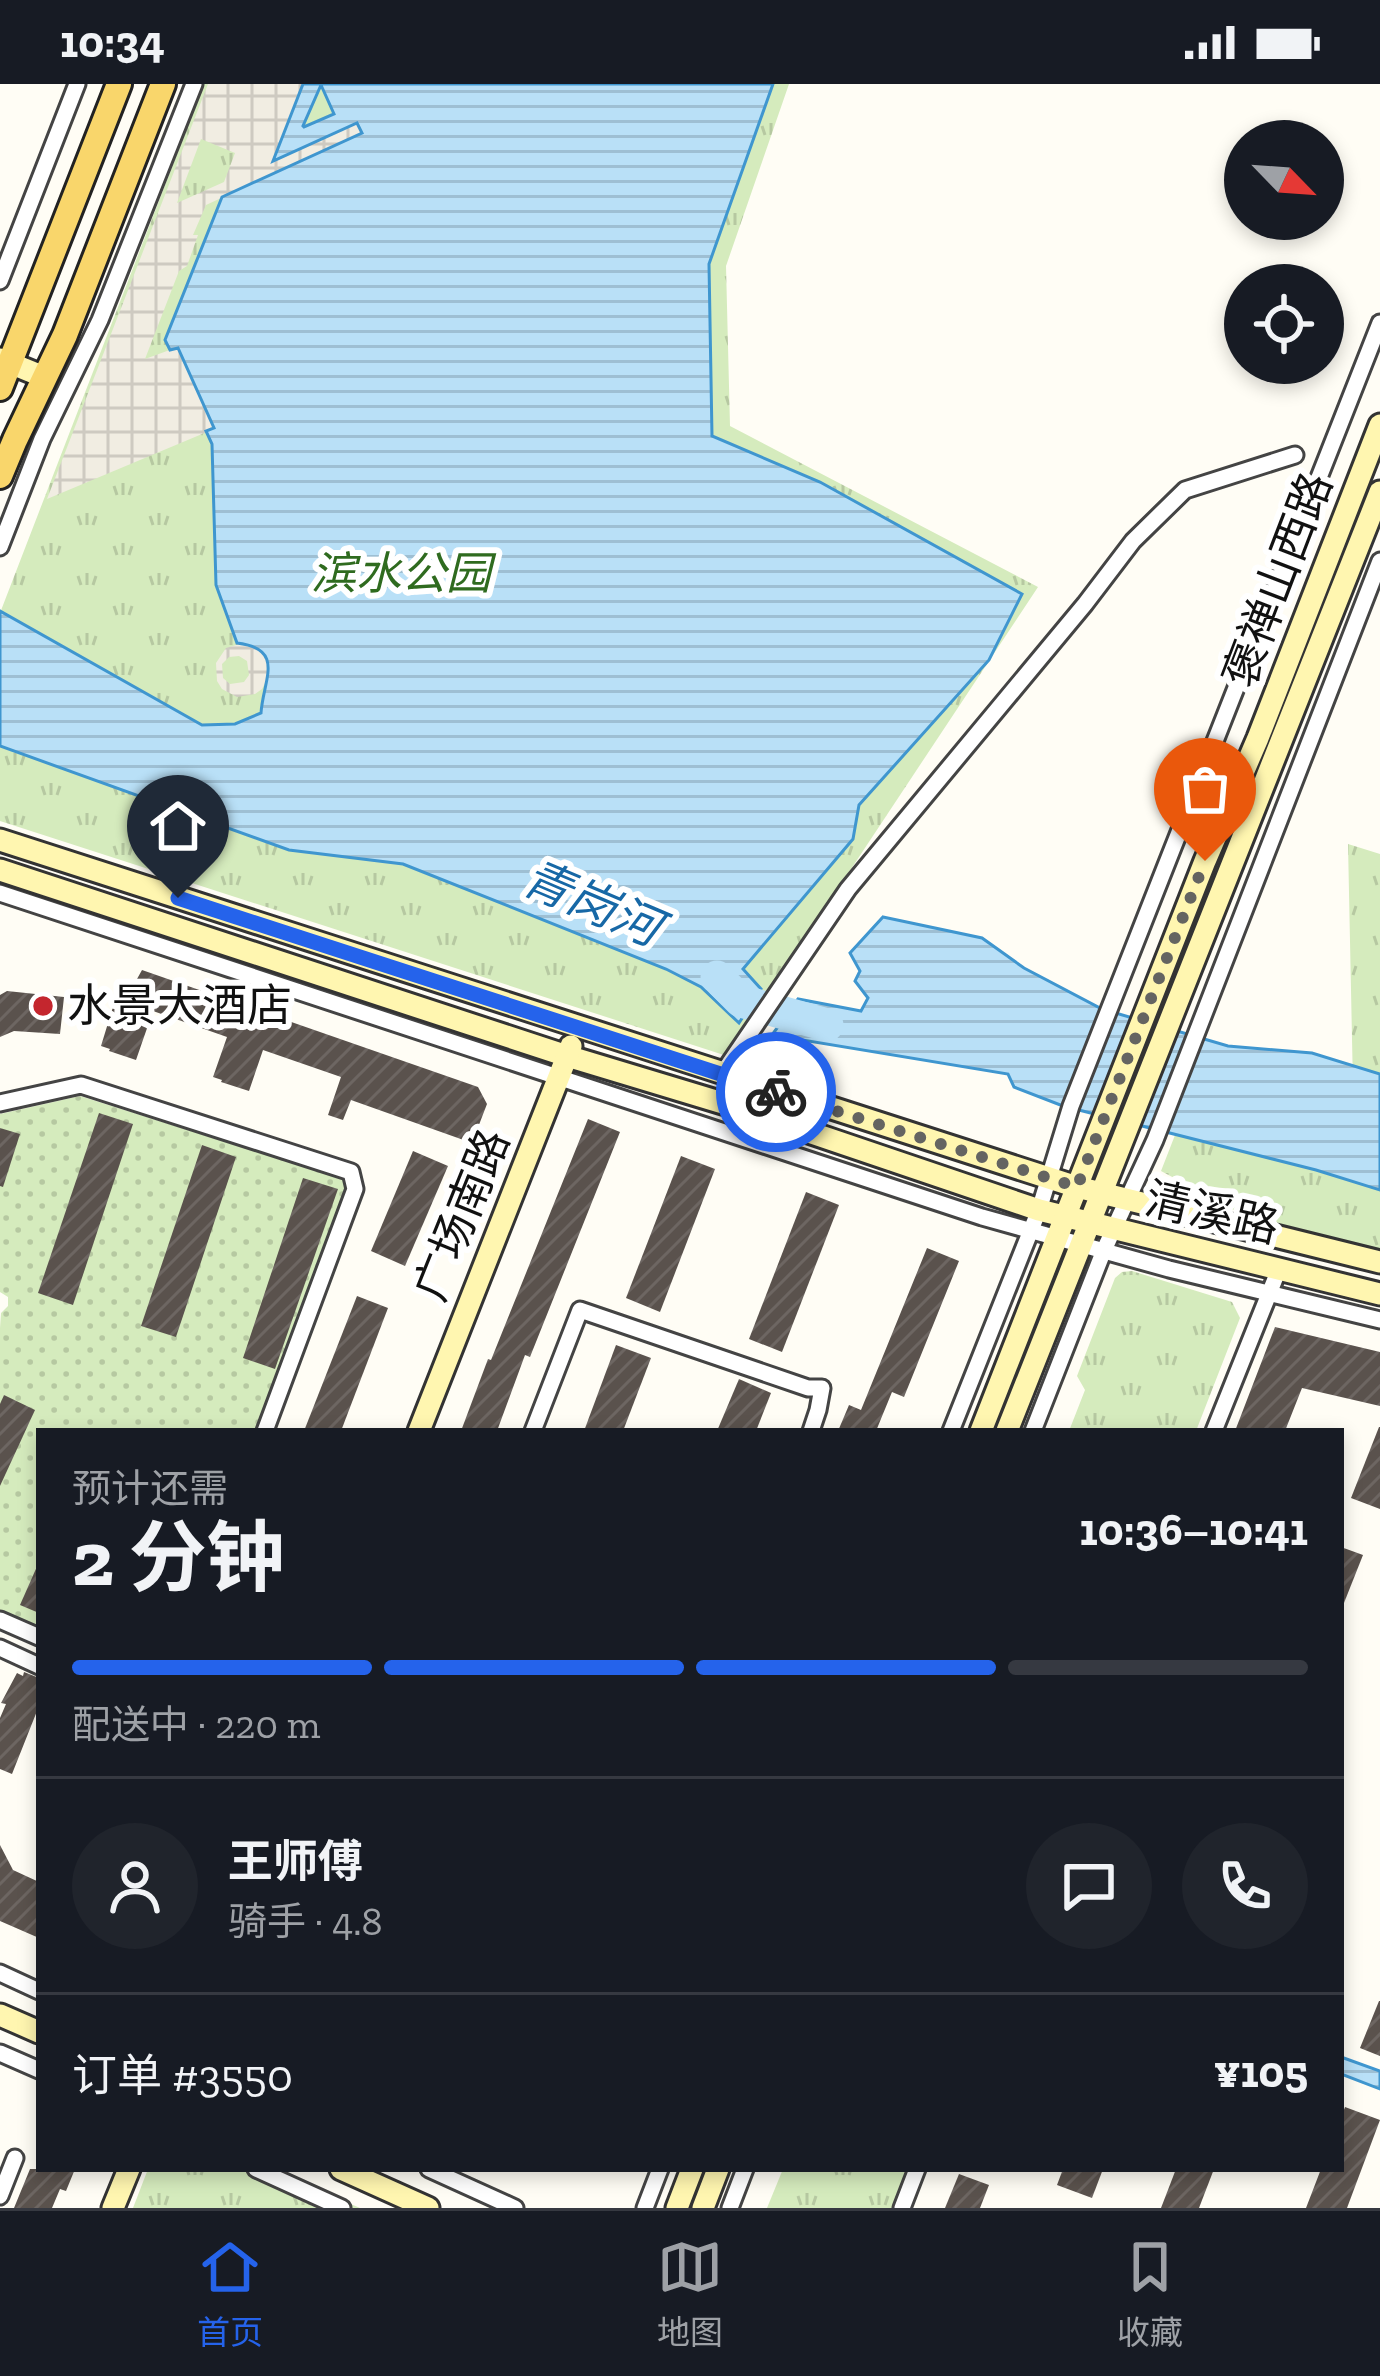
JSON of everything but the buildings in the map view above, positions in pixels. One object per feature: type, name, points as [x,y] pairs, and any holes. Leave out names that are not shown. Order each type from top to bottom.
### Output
[{"type":"main road","points":[[0,388],[5,361],[119,84]]},
{"type":"main road","points":[[0,476],[65,335],[164,84]]},
{"type":"main road","points":[[5,361],[44,377]]},
{"type":"main road","name":"褒禅山西路","points":[[982,1428],[1380,425]]},
{"type":"main road","name":"褒禅山西路","points":[[1008,1428],[1380,492]]},
{"type":"main road","name":"清溪路","points":[[0,841],[1077,1187],[1380,1262]]},
{"type":"main road","name":"清溪路","points":[[0,870],[727,1104],[1035,1220],[1109,1240],[1280,1269],[1380,1294]]},
{"type":"main road","name":"广场南路","points":[[420,1428],[578,1028]]},
{"type":"main road","points":[[0,2014],[36,2031]]},
{"type":"main road","points":[[113,2208],[128,2172]]},
{"type":"main road","points":[[348,2172],[428,2208]]},
{"type":"main road","points":[[677,2208],[691,2172]]},
{"type":"main road","points":[[703,2208],[717,2172]]},
{"type":"street","points":[[0,281],[77,84]]},
{"type":"street","points":[[0,547],[42,439],[100,320],[194,84]]},
{"type":"street","points":[[952,1428],[1035,1220],[1071,1106],[1380,322]]},
{"type":"street","points":[[722,1074],[848,889],[1133,541],[1185,490],[1295,454]]},
{"type":"street","points":[[1034,1428],[1109,1240],[1155,1140],[1380,561]]},
{"type":"street","points":[[0,893],[982,1217],[1035,1220]]},
{"type":"street","points":[[0,1103],[81,1085],[351,1172],[355,1189],[266,1428]]},
{"type":"street","points":[[1109,1240],[1269,1293],[1380,1320]]},
{"type":"street","points":[[1215,1428],[1280,1269]]},
{"type":"street","points":[[534,1428],[580,1310],[808,1388],[822,1388],[812,1428]]},
{"type":"street","points":[[0,1619],[36,1636]]},
{"type":"street","points":[[0,1648],[36,1665]]},
{"type":"street","points":[[0,1973],[36,1990]]},
{"type":"street","points":[[0,2053],[36,2069]]},
{"type":"street","points":[[0,2197],[15,2158]]},
{"type":"street","points":[[263,2172],[342,2208]]},
{"type":"street","points":[[436,2172],[515,2208]]},
{"type":"street","points":[[645,2208],[660,2172]]},
{"type":"street","points":[[730,2208],[744,2172]]},
{"type":"street","points":[[902,2208],[916,2172]]},
{"type":"green space","name":"滨水公园","points":[[204,84],[789,84],[726,266],[730,426],[1038,587],[727,1056],[0,821],[0,613]]},
{"type":"green space","points":[[1348,844],[1380,854],[1380,1262],[1290,1240],[1161,1171],[1207,1053],[1353,1087]]},
{"type":"green space","points":[[80,1096],[349,1181],[256,1428],[36,1428],[36,1626],[0,1610],[0,1328],[8,1297],[0,1292],[0,1114]]},
{"type":"green space","points":[[1122,1272],[1232,1302],[1240,1318],[1197,1428],[1070,1428],[1085,1390],[1077,1376],[1115,1278]]},
{"type":"green space","points":[[147,2172],[277,2172],[360,2208],[133,2208]]},
{"type":"green space","points":[[782,2172],[906,2172],[892,2208],[767,2208]]},
{"type":"shaded area","points":[[208,84],[303,84],[274,159],[358,123],[362,133],[206,205],[187,266],[179,271],[145,359],[178,347],[214,429],[47,499]],"holes":[[[201,139],[235,153],[224,182],[177,203]]]},
{"type":"shaded area","points":[[243,643],[263,652],[269,675],[262,689],[237,697],[222,689],[216,663],[226,648]],"holes":[[[229,657],[247,661],[249,675],[244,682],[230,684],[223,678],[222,664]]]},
{"type":"water","name":"滨水公园","points":[[303,84],[773,84],[709,264],[712,436],[820,482],[1022,594],[989,660],[859,805],[853,839],[743,969],[761,989],[739,1023],[701,987],[666,969],[403,864],[289,850],[0,746],[0,611],[202,725],[235,724],[261,713],[267,659],[252,646],[237,643],[216,585],[212,444],[206,431],[214,428],[178,348],[170,350],[165,340],[222,197],[362,133],[357,123],[273,161]],"holes":[[[321,85],[334,114],[304,127],[303,126]]]},
{"type":"water","points":[[883,917],[982,938],[1024,968],[1102,1009],[1228,1046],[1312,1053],[1380,1074],[1380,1190],[1063,1106],[1014,1087],[1008,1074],[772,1035],[798,999],[861,1011],[868,998],[855,981],[860,971],[850,953]]},
{"type":"water","points":[[1344,2058],[1380,2071],[1380,2089],[1344,2075]]},
{"type":"waterway","name":"青岗河","points":[[717,977],[741,1001],[827,1025]]},
{"type":"way so far","points":[[776,1092],[1077,1187],[1205,861]]},
{"type":"place","name":"水景大酒店","points":[[43,1006]]},
{"type":"route","points":[[178,898],[776,1092]]}]
